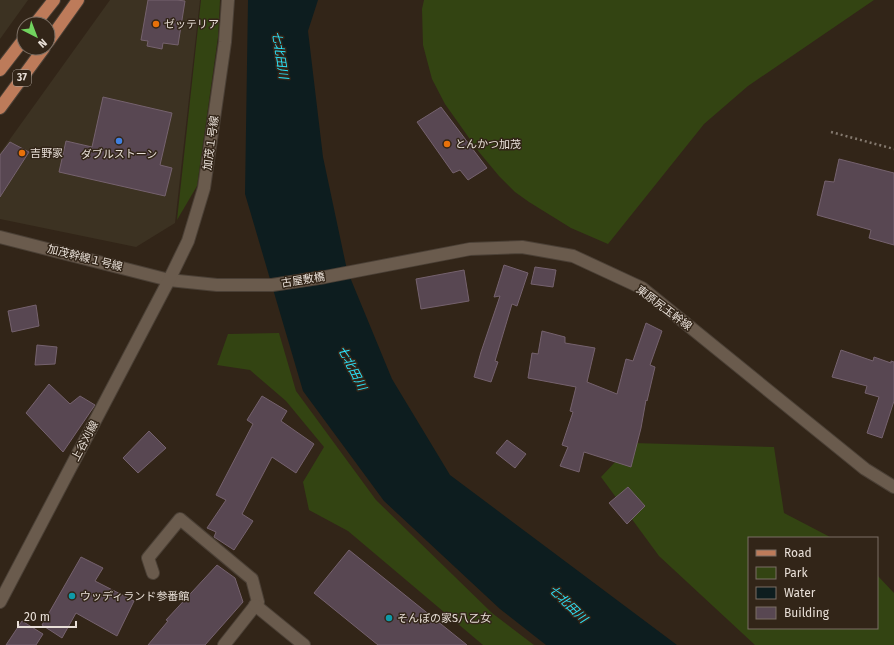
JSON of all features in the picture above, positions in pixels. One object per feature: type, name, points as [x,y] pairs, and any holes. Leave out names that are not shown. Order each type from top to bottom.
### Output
[{"type":"main road","points":[[42,16],[54,0]]},
{"type":"main road","points":[[56,31],[78,0]]},
{"type":"main road","name":"37","points":[[0,70],[16,49]]},
{"type":"main road","name":"37","points":[[0,108],[38,56]]},
{"type":"street","name":"加茂１号線","points":[[169,280],[188,241],[204,188],[225,42],[228,0]]},
{"type":"street","name":"加茂幹線１号線","points":[[0,237],[169,280],[216,285]]},
{"type":"street","name":"東原尻玉幹線","points":[[389,264],[470,249],[522,247],[573,256],[642,288],[865,469],[894,487]]},
{"type":"street","name":"古屋敷橋","points":[[216,285],[272,285],[325,277],[389,264]]},
{"type":"street","name":"上谷刈線","points":[[0,602],[169,280]]},
{"type":"street","points":[[153,573],[148,558],[180,519],[252,579],[258,602],[224,645]]},
{"type":"street","points":[[255,605],[304,645]]},
{"type":"path","points":[[831,132],[894,149]]},
{"type":"shaded area","points":[[0,0],[28,0],[16,16],[0,39]]},
{"type":"shaded area","points":[[110,0],[200,0],[175,223],[136,247],[0,219],[0,153]]},
{"type":"green space","points":[[201,0],[220,0],[218,37],[197,186],[177,220]]},
{"type":"green space","points":[[424,0],[874,0],[748,86],[704,124],[608,244],[571,228],[529,202],[515,192],[499,176],[479,152],[445,104],[432,79],[423,45],[422,9]]},
{"type":"green space","points":[[279,333],[296,391],[376,500],[492,613],[534,645],[483,645],[348,531],[309,510],[303,482],[324,447],[286,401],[250,370],[217,365],[228,334]]},
{"type":"green space","points":[[633,443],[774,447],[784,513],[830,537],[748,537],[748,629],[878,629],[878,576],[894,593],[894,645],[755,645],[659,556],[601,477]]},
{"type":"water","name":"七北田川","points":[[248,0],[318,0],[308,31],[323,157],[347,270],[392,379],[450,475],[677,645],[546,645],[500,609],[384,501],[303,391],[245,194]]},
{"type":"building","points":[[148,0],[185,1],[178,45],[163,43],[162,49],[147,46],[148,41],[141,40]]},
{"type":"building","points":[[103,97],[172,113],[160,165],[172,168],[165,196],[59,172],[66,141],[92,147]]},
{"type":"building","points":[[441,107],[487,168],[468,180],[460,170],[453,173],[417,122]]},
{"type":"building","points":[[10,142],[29,152],[0,197],[0,155]]},
{"type":"building","points":[[839,159],[894,173],[894,245],[869,238],[871,230],[817,215],[825,181],[834,182]]},
{"type":"building","points":[[504,265],[528,273],[517,306],[512,304],[495,361],[498,362],[491,382],[474,377],[500,296],[494,297]]},
{"type":"building","points":[[535,267],[556,270],[553,287],[531,284]]},
{"type":"building","points":[[464,270],[469,301],[421,309],[416,279]]},
{"type":"building","points":[[36,305],[39,326],[12,332],[8,311]]},
{"type":"building","points":[[646,323],[662,331],[650,365],[655,367],[631,467],[584,452],[579,472],[560,466],[568,447],[562,445],[573,412],[570,411],[576,387],[528,378],[532,353],[538,354],[542,331],[565,337],[565,343],[595,348],[587,382],[617,394],[626,359],[633,361]]},
{"type":"building","points":[[37,345],[57,347],[55,364],[35,365]]},
{"type":"building","points":[[841,350],[873,361],[874,357],[891,363],[891,361],[894,362],[894,401],[882,438],[867,433],[879,397],[865,393],[867,386],[832,377]]},
{"type":"building","points":[[49,384],[70,404],[80,396],[95,405],[63,452],[26,413]]},
{"type":"building","points":[[262,396],[287,411],[281,421],[314,444],[296,473],[272,457],[242,514],[253,521],[234,550],[214,537],[216,532],[207,528],[226,500],[216,495],[253,424],[247,420]]},
{"type":"building","points":[[149,431],[166,448],[138,473],[123,458]]},
{"type":"building","points":[[507,440],[526,454],[515,468],[496,453]]},
{"type":"building","points":[[628,487],[645,506],[627,524],[609,503]]},
{"type":"building","name":"そんぽの家S八乙女","points":[[349,550],[467,645],[378,645],[314,593]]},
{"type":"building","points":[[81,557],[103,568],[95,581],[134,601],[117,636],[76,613],[62,638],[42,625]]},
{"type":"building","points":[[217,565],[235,578],[243,602],[205,645],[148,645],[168,621],[166,620]]},
{"type":"building","points":[[22,621],[43,634],[36,645],[6,645]]},
{"type":"place","name":"ゼッテリア","points":[[156,24]]},
{"type":"place","name":"ダブルストーン","points":[[119,141]]},
{"type":"place","name":"とんかつ加茂","points":[[447,144]]},
{"type":"place","name":"吉野家","points":[[22,153]]},
{"type":"place","name":"ウッディランド参番館","points":[[72,596]]},
{"type":"place","name":"そんぽの家S八乙女","points":[[389,618]]}]
